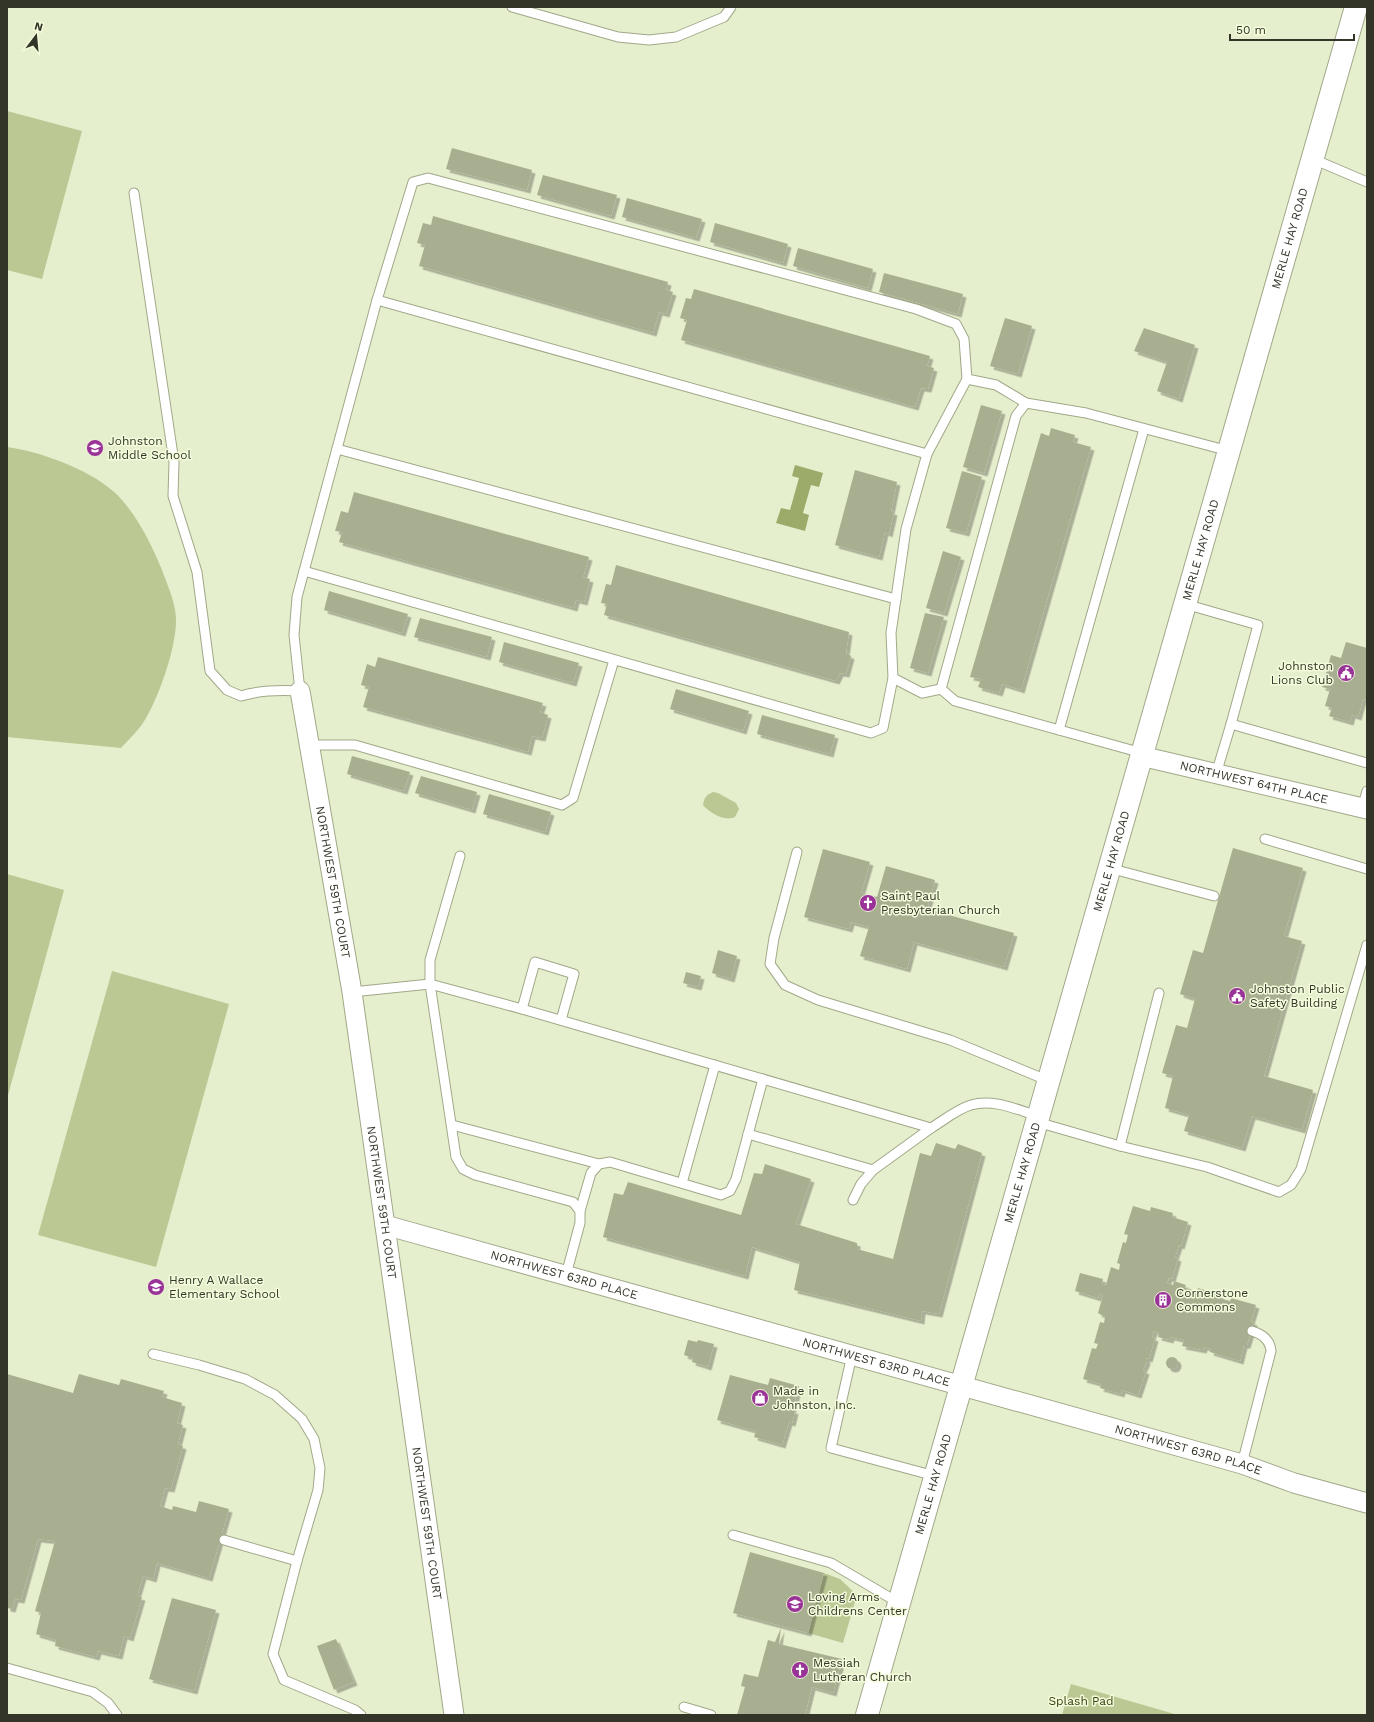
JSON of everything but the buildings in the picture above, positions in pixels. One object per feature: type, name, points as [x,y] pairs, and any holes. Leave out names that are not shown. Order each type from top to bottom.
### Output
[{"type":"main road","name":"MERLE HAY ROAD","points":[[867,1715],[1356,7]]},
{"type":"street","name":"NORTHWEST 59TH COURT","points":[[300,691],[352,992],[454,1715]]},
{"type":"street","name":"NORTHWEST 64TH PLACE","points":[[1142,754],[1216,774],[1365,803]]},
{"type":"street","name":"NORTHWEST 63RD PLACE","points":[[385,1225],[1242,1464],[1294,1483],[1367,1503]]},
{"type":"lane","points":[[512,7],[618,37],[649,40],[676,37],[724,17],[731,7]]},
{"type":"lane","points":[[1312,159],[1367,182]]},
{"type":"lane","points":[[134,194],[174,462],[172,496],[198,572],[210,671],[228,690],[240,698],[261,691],[300,691],[294,635],[297,597],[304,571],[337,449],[378,300],[413,182],[428,178],[916,309],[956,324],[964,339],[967,379],[927,454],[906,529],[891,633],[893,678],[883,728],[871,733],[304,571]]},
{"type":"lane","points":[[378,300],[927,454]]},
{"type":"lane","points":[[967,379],[996,385],[1026,403],[1086,413],[1229,451]]},
{"type":"lane","points":[[941,689],[1016,416],[1026,403]]},
{"type":"lane","points":[[1059,730],[1144,429]]},
{"type":"lane","points":[[337,449],[896,599]]},
{"type":"lane","points":[[1185,604],[1258,625],[1216,774]]},
{"type":"lane","points":[[309,745],[355,745],[562,805],[573,798],[614,660]]},
{"type":"lane","points":[[893,678],[922,693],[941,689]]},
{"type":"lane","points":[[941,689],[955,701],[1142,754]]},
{"type":"lane","points":[[1231,724],[1367,763]]},
{"type":"lane","points":[[1265,839],[1367,869]]},
{"type":"lane","points":[[798,852],[774,938],[770,964],[785,985],[818,1000],[950,1040],[1048,1080]]},
{"type":"lane","points":[[460,856],[430,960],[430,984],[456,1157],[463,1169],[475,1175],[573,1202],[580,1211]]},
{"type":"lane","points":[[1109,868],[1214,896]]},
{"type":"lane","points":[[853,1200],[861,1184],[873,1170],[930,1128],[970,1105],[981,1103],[996,1104],[1120,1146],[1207,1167],[1279,1192],[1291,1185],[1301,1169],[1367,945]]},
{"type":"lane","points":[[522,1008],[535,962],[574,974],[561,1020]]},
{"type":"lane","points":[[352,992],[430,984],[522,1008],[930,1128]]},
{"type":"lane","points":[[1120,1146],[1159,993]]},
{"type":"lane","points":[[682,1183],[715,1065]]},
{"type":"lane","points":[[452,1125],[599,1164],[610,1162],[720,1195],[730,1191],[736,1180],[763,1079]]},
{"type":"lane","points":[[748,1134],[873,1170]]},
{"type":"lane","points":[[566,1275],[580,1223],[580,1211],[591,1173],[599,1164]]},
{"type":"lane","points":[[1242,1464],[1271,1351],[1271,1345],[1267,1340],[1263,1336],[1252,1331]]},
{"type":"lane","points":[[153,1354],[199,1365],[245,1379],[275,1395],[302,1420],[314,1439],[320,1468],[318,1490],[297,1561],[273,1654],[284,1680],[355,1710],[361,1715]]},
{"type":"lane","points":[[852,1355],[831,1448],[935,1476]]},
{"type":"lane","points":[[733,1535],[832,1563],[899,1603]]},
{"type":"lane","points":[[224,1540],[297,1561]]},
{"type":"lane","points":[[7,1668],[93,1692],[108,1703],[117,1715]]},
{"type":"lane","points":[[684,1707],[711,1715]]},
{"type":"green space","points":[[7,111],[82,131],[42,279],[7,270]]},
{"type":"green space","points":[[7,447],[34,452],[63,462],[90,475],[113,491],[128,507],[142,528],[162,570],[172,596],[176,623],[173,647],[165,675],[149,713],[141,726],[121,748],[7,737]]},
{"type":"green space","points":[[713,792],[718,793],[736,803],[739,809],[735,817],[722,818],[709,811],[703,805],[706,797]]},
{"type":"green space","points":[[7,874],[64,890],[7,1099]]},
{"type":"green space","points":[[112,971],[229,1004],[156,1267],[38,1235]]},
{"type":"green space","points":[[824,1573],[840,1579],[857,1595],[843,1643],[808,1633]]},
{"type":"green space","name":"Splash Pad","points":[[1071,1684],[1178,1715],[1062,1715]]},
{"type":"shaded area","points":[[795,465],[823,473],[819,487],[811,485],[803,513],[809,515],[805,531],[776,523],[781,508],[790,510],[799,478],[792,476]]},
{"type":"place","name":"Johnston Middle School","points":[[95,448]]},
{"type":"place","name":"Johnston Lions Club","points":[[1346,673]]},
{"type":"place","name":"Saint Paul Presbyterian Church","points":[[868,903]]},
{"type":"place","name":"Johnston Public Safety Building","points":[[1237,996]]},
{"type":"place","name":"Henry A Wallace Elementary School","points":[[156,1287]]},
{"type":"place","name":"Cornerstone Commons","points":[[1163,1300]]},
{"type":"place","name":"Made in Johnston, Inc.","points":[[760,1398]]},
{"type":"place","name":"Loving Arms Childrens Center","points":[[795,1604]]},
{"type":"place","name":"Messiah Lutheran Church","points":[[800,1670]]}]
